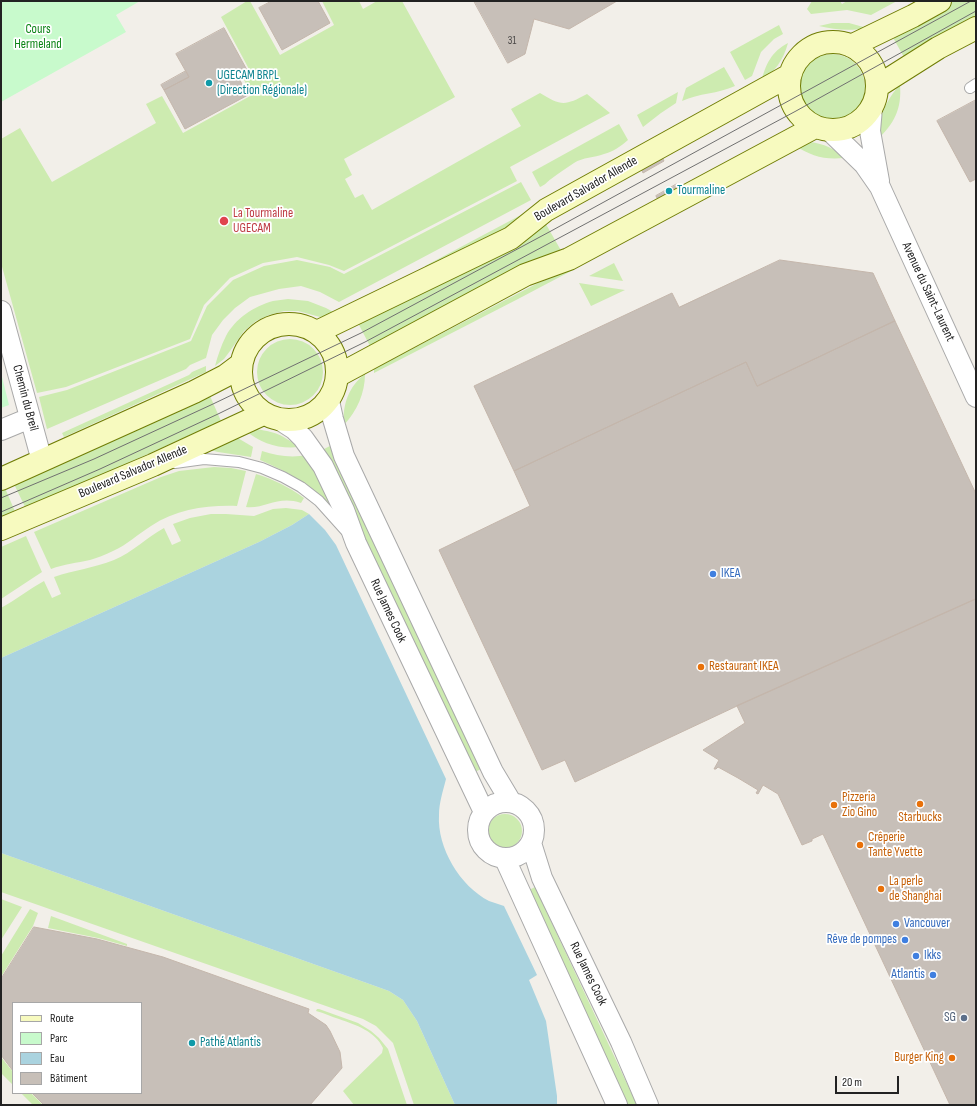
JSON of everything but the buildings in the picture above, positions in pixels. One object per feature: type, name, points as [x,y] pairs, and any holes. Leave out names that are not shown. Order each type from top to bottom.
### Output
[{"type":"street","points":[[851,46],[913,16],[940,1]]},
{"type":"street","points":[[878,86],[938,48],[976,28]]},
{"type":"street","points":[[832,42],[851,46],[861,51],[868,58],[874,68],[878,86],[877,96],[872,108],[865,118],[854,126],[842,130],[822,129],[803,120],[796,111],[791,100],[788,87],[790,75],[796,62],[811,48],[821,44],[832,42]]},
{"type":"street","name":"Boulevard Salvador Allende","points":[[317,332],[511,238],[546,210],[790,75]]},
{"type":"street","name":"Avenue du Saint-Laurent","points":[[872,108],[870,132],[880,187]]},
{"type":"street","points":[[337,376],[525,276],[569,259],[822,129]]},
{"type":"street","name":"Avenue du Saint-Laurent","points":[[822,129],[864,164],[880,187],[976,397]]},
{"type":"street","name":"Chemin du Breil","points":[[1,311],[42,461]]},
{"type":"street","points":[[283,324],[304,326],[317,332],[331,347],[337,366],[337,376],[334,389],[329,400],[318,411],[309,417],[295,421],[272,417],[254,407],[243,390],[240,378],[241,364],[250,343],[259,334],[270,328],[283,324]]},
{"type":"street","points":[[1,479],[194,392],[225,376],[241,364]]},
{"type":"street","name":"Rue James Cook","points":[[329,400],[344,456],[494,772],[511,802]]},
{"type":"street","name":"Boulevard Salvador Allende","points":[[1,529],[272,417]]},
{"type":"street","name":"Rue James Cook","points":[[272,417],[294,429],[303,438],[323,466],[344,510],[356,543],[484,812]]},
{"type":"street","points":[[1,430],[30,418]]},
{"type":"street","points":[[511,802],[520,805],[528,812],[533,820],[534,836],[526,850],[520,855],[505,859],[488,853],[478,838],[477,829],[479,820],[489,806],[496,803],[511,802]]},
{"type":"street","name":"Rue James Cook","points":[[531,843],[542,878],[621,1042],[648,1105]]},
{"type":"street","name":"Rue James Cook","points":[[505,859],[618,1105]]},
{"type":"lane","points":[[153,465],[204,459],[239,462],[262,468],[283,477],[307,492],[327,509],[356,543]]},
{"type":"green space","name":"Cours Hermeland","points":[[1,1],[140,1],[116,15],[126,32],[1,102]]},
{"type":"green space","points":[[247,1],[250,1],[280,55],[334,25],[322,1],[359,1],[363,9],[377,1],[402,1],[455,97],[344,159],[352,175],[345,179],[355,198],[363,194],[372,210],[521,126],[511,109],[540,93],[553,100],[563,103],[573,101],[587,94],[610,113],[510,167],[517,181],[344,271],[329,265],[297,257],[263,263],[230,278],[204,305],[190,339],[66,387],[37,393],[1,263],[1,139],[20,128],[52,182],[156,123],[146,104],[162,96],[183,133],[252,95],[242,76],[250,71],[221,17]]},
{"type":"green space","points":[[812,1],[840,1],[842,4],[847,1],[897,1],[871,15],[847,10],[811,14],[807,9]]},
{"type":"green space","points":[[951,1],[976,1],[976,20],[905,59],[891,34]]},
{"type":"green space","points":[[832,23],[849,23],[867,28],[843,30],[819,26]]},
{"type":"green space","points":[[779,25],[783,34],[774,39],[761,52],[752,76],[745,80],[730,52]]},
{"type":"green space","points":[[788,43],[784,55],[778,65],[761,82],[770,59],[777,50]]},
{"type":"green space","points":[[826,54],[838,54],[850,59],[860,69],[865,81],[863,100],[850,115],[838,120],[826,120],[814,115],[804,105],[799,93],[799,81],[804,69],[814,59]]},
{"type":"green space","points":[[724,67],[735,86],[722,91],[695,96],[682,101],[686,88]]},
{"type":"green space","points":[[900,85],[900,101],[896,116],[877,140],[879,126],[885,106]]},
{"type":"green space","points":[[678,92],[676,103],[643,127],[637,115]]},
{"type":"green space","points":[[619,124],[628,140],[611,152],[577,161],[540,187],[532,172]]},
{"type":"green space","points":[[810,142],[828,147],[844,158],[824,158],[806,152],[794,145]]},
{"type":"green space","points":[[521,182],[531,200],[339,302],[320,292],[301,286],[279,289],[250,297],[235,308],[223,320],[212,335],[206,358],[190,365],[186,369],[47,429],[39,397],[67,390],[191,341],[207,306],[233,280],[264,266],[297,260],[330,267],[344,274]]},
{"type":"green space","points":[[536,207],[505,229],[427,270],[425,266]]},
{"type":"green space","points":[[543,219],[563,254],[371,348],[358,323]]},
{"type":"green space","points":[[614,263],[623,281],[589,276]]},
{"type":"green space","points":[[572,268],[573,270],[374,373],[374,369],[538,283]]},
{"type":"green space","points":[[579,283],[625,290],[591,306]]},
{"type":"green space","points":[[288,299],[308,301],[337,314],[320,317],[298,311],[284,311],[269,315],[256,321],[244,331],[224,359],[215,366],[226,336],[234,324],[259,306],[273,301]]},
{"type":"green space","points":[[290,339],[303,342],[313,349],[320,359],[323,372],[320,385],[313,395],[303,402],[290,405],[277,402],[267,395],[260,385],[257,372],[260,359],[267,349],[277,342]]},
{"type":"green space","points":[[206,366],[206,372],[64,437],[62,433],[189,375],[192,372]]},
{"type":"green space","points":[[1,373],[9,405],[1,408]]},
{"type":"green space","points":[[365,374],[362,395],[353,414],[344,425],[344,410],[348,396],[355,384]]},
{"type":"green space","points":[[210,396],[221,421],[26,509],[14,484]]},
{"type":"green space","points":[[253,429],[278,434],[299,447],[277,446],[264,442],[257,439],[245,430]]},
{"type":"green space","points":[[236,437],[253,447],[251,457],[206,449]]},
{"type":"green space","points":[[330,446],[481,769],[473,773],[322,450]]},
{"type":"green space","points":[[262,451],[284,456],[307,455],[335,511],[310,487],[291,475],[260,460]]},
{"type":"green space","points":[[214,467],[246,471],[237,506],[203,507],[182,512],[161,520],[123,546],[107,554],[90,560],[51,569],[34,532],[161,477],[179,471]]},
{"type":"green space","points":[[256,474],[269,478],[293,490],[304,498],[301,503],[293,501],[279,501],[260,506],[246,507]]},
{"type":"green space","points":[[5,488],[16,514],[1,520],[1,490]]},
{"type":"green space","points":[[286,508],[302,510],[309,514],[292,525],[259,542],[1,658],[1,608],[44,581],[52,598],[61,594],[54,577],[99,565],[121,557],[164,528],[172,545],[181,541],[173,524],[190,518],[211,514],[254,516],[273,509]]},
{"type":"green space","points":[[26,536],[42,572],[1,599],[1,547]]},
{"type":"green space","points":[[505,814],[517,819],[522,831],[517,843],[505,848],[493,843],[488,831],[493,819]]},
{"type":"green space","points":[[1,853],[389,991],[403,1000],[417,1021],[455,1105],[414,1105],[393,1043],[376,1026],[363,1019],[1,892]]},
{"type":"green space","points":[[535,887],[637,1105],[627,1105],[527,891]]},
{"type":"green space","points":[[1,899],[22,907],[1,940]]},
{"type":"green space","points":[[30,909],[38,913],[33,926],[1,977],[1,956]]},
{"type":"green space","points":[[51,916],[127,944],[127,946],[98,938],[48,928]]},
{"type":"green space","points":[[317,1009],[358,1023],[379,1038],[388,1049],[407,1105],[354,1105],[343,1091],[382,1053],[383,1048],[375,1037],[364,1029],[316,1011]]},
{"type":"green space","points":[[1,1057],[12,1071],[12,1084],[1,1073]]},
{"type":"green space","points":[[22,1094],[32,1094],[43,1105],[33,1105]]},
{"type":"water","points":[[309,514],[325,530],[336,545],[446,779],[440,802],[439,828],[446,853],[452,865],[469,886],[489,901],[504,906],[537,975],[529,980],[546,1021],[557,1105],[455,1105],[417,1021],[403,1000],[389,991],[1,853],[1,658],[259,542],[292,525]]},
{"type":"tram line","points":[[1,498],[94,459],[361,333],[551,231],[971,1]]},
{"type":"tram line","points":[[1,512],[100,469],[218,414],[365,342],[796,111],[976,11]]},
{"type":"place","name":"UGECAM BRPL (Direction Régionale)","points":[[209,83]]},
{"type":"place","name":"Tourmaline","points":[[669,191]]},
{"type":"place","name":"La Tourmaline UGECAM","points":[[224,221]]},
{"type":"place","name":"IKEA","points":[[713,574]]},
{"type":"place","name":"Restaurant IKEA","points":[[701,667]]},
{"type":"place","name":"Starbucks","points":[[920,804]]},
{"type":"place","name":"Pizzeria Zio Gino","points":[[834,805]]},
{"type":"place","name":"Crêperie Tante Yvette","points":[[860,845]]},
{"type":"place","name":"La perle de Shanghai","points":[[881,889]]},
{"type":"place","name":"Vancouver","points":[[896,924]]},
{"type":"place","name":"Rêve de pompes","points":[[905,940]]},
{"type":"place","name":"Ikks","points":[[916,956]]},
{"type":"place","name":"Atlantis","points":[[933,975]]},
{"type":"place","name":"SG","points":[[964,1018]]},
{"type":"place","name":"Pathé Atlantis","points":[[192,1043]]},
{"type":"place","name":"Burger King","points":[[952,1058]]}]
